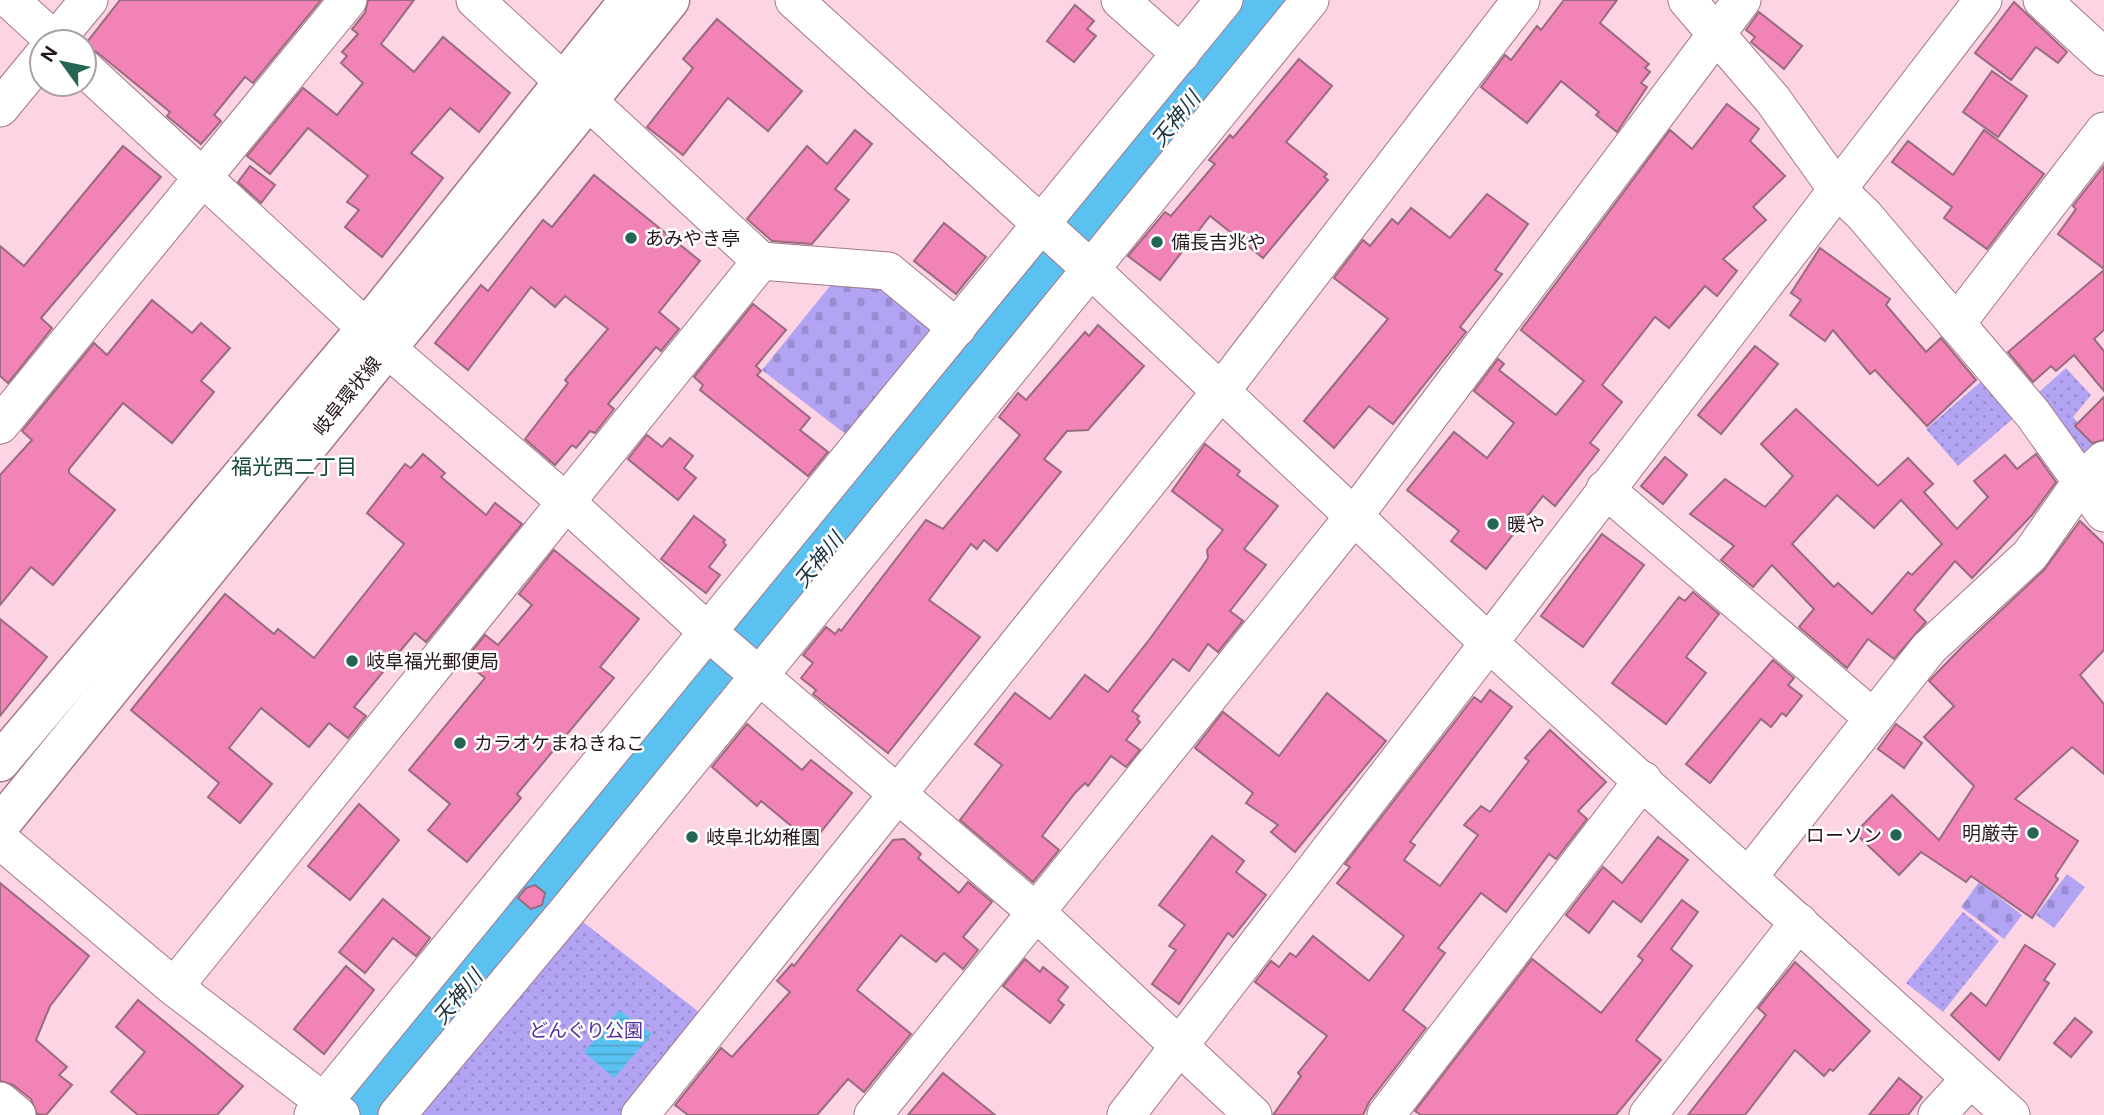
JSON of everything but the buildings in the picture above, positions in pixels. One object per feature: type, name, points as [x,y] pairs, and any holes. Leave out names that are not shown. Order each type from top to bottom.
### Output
[{"type":"main road","name":"岐阜環状線","points":[[576,91],[629,0]]},
{"type":"main road","name":"岐阜環状線","points":[[0,825],[377,337],[576,91],[670,0]]},
{"type":"main road","name":"岐阜環状線","points":[[0,762],[377,337]]},
{"type":"street","points":[[10,0],[40,28]]},
{"type":"street","points":[[66,28],[89,0]]},
{"type":"street","points":[[0,425],[348,0]]},
{"type":"street","points":[[475,0],[761,261],[888,271],[957,328]]},
{"type":"street","points":[[794,0],[1086,265],[1490,644],[2011,1115]]},
{"type":"street","points":[[1120,0],[1181,54]]},
{"type":"street","points":[[0,840],[174,987],[326,1110],[1224,0]]},
{"type":"street","points":[[397,1115],[1086,265],[1310,0]]},
{"type":"street","points":[[639,1115],[1221,391],[1521,0]]},
{"type":"street","points":[[1687,0],[1773,100],[1836,188],[1864,215],[2033,414],[2093,471],[2104,513]]},
{"type":"street","points":[[873,1115],[1354,516],[1742,0]]},
{"type":"street","points":[[1126,1115],[1983,0]]},
{"type":"street","points":[[2042,0],[2104,57]]},
{"type":"street","points":[[0,108],[28,74]]},
{"type":"street","points":[[98,81],[377,337],[566,502],[712,635],[1037,913],[1178,1048],[1253,1115]]},
{"type":"street","points":[[1955,324],[2104,131]]},
{"type":"street","points":[[174,987],[761,261]]},
{"type":"street","points":[[1749,876],[1929,648],[2031,555],[2093,471]]},
{"type":"street","points":[[1605,489],[1872,717]]},
{"type":"street","points":[[1385,1115],[1643,780]]},
{"type":"street","points":[[1648,1115],[1799,922]]},
{"type":"street","points":[[1937,1115],[1970,1079]]},
{"type":"street","points":[[0,1101],[17,1115]]},
{"type":"green space","points":[[834,281],[883,281],[933,322],[929,340],[852,439],[762,370]]},
{"type":"green space","points":[[2066,368],[2091,395],[2073,417],[2101,449],[2085,464],[2029,401]]},
{"type":"green space","points":[[1984,379],[2016,416],[1958,466],[1926,429]]},
{"type":"green space","points":[[2067,874],[2085,887],[2054,928],[2036,915]]},
{"type":"green space","points":[[1979,882],[2022,915],[2004,939],[1961,907]]},
{"type":"green space","points":[[1963,912],[1999,941],[1943,1012],[1906,983]]},
{"type":"green space","name":"どんぐり公園","points":[[574,915],[708,1019],[630,1115],[406,1115]]},
{"type":"water","points":[[619,1010],[652,1034],[614,1078],[584,1052]]},
{"type":"waterway","name":"天神川","points":[[361,1115],[793,593],[1272,0]]},
{"type":"place","name":"あみやき亭","points":[[631,238]]},
{"type":"place","name":"備長吉兆や","points":[[1157,242]]},
{"type":"place","name":"暖や","points":[[1493,524]]},
{"type":"place","name":"岐阜福光郵便局","points":[[352,661]]},
{"type":"place","name":"カラオケまねきねこ","points":[[460,743]]},
{"type":"place","name":"明厳寺","points":[[2033,833]]},
{"type":"place","name":"ローソン","points":[[1896,835]]},
{"type":"place","name":"岐阜北幼稚園","points":[[692,837]]},
{"type":"district","name":"福光西二丁目","points":[[294,467]]}]
